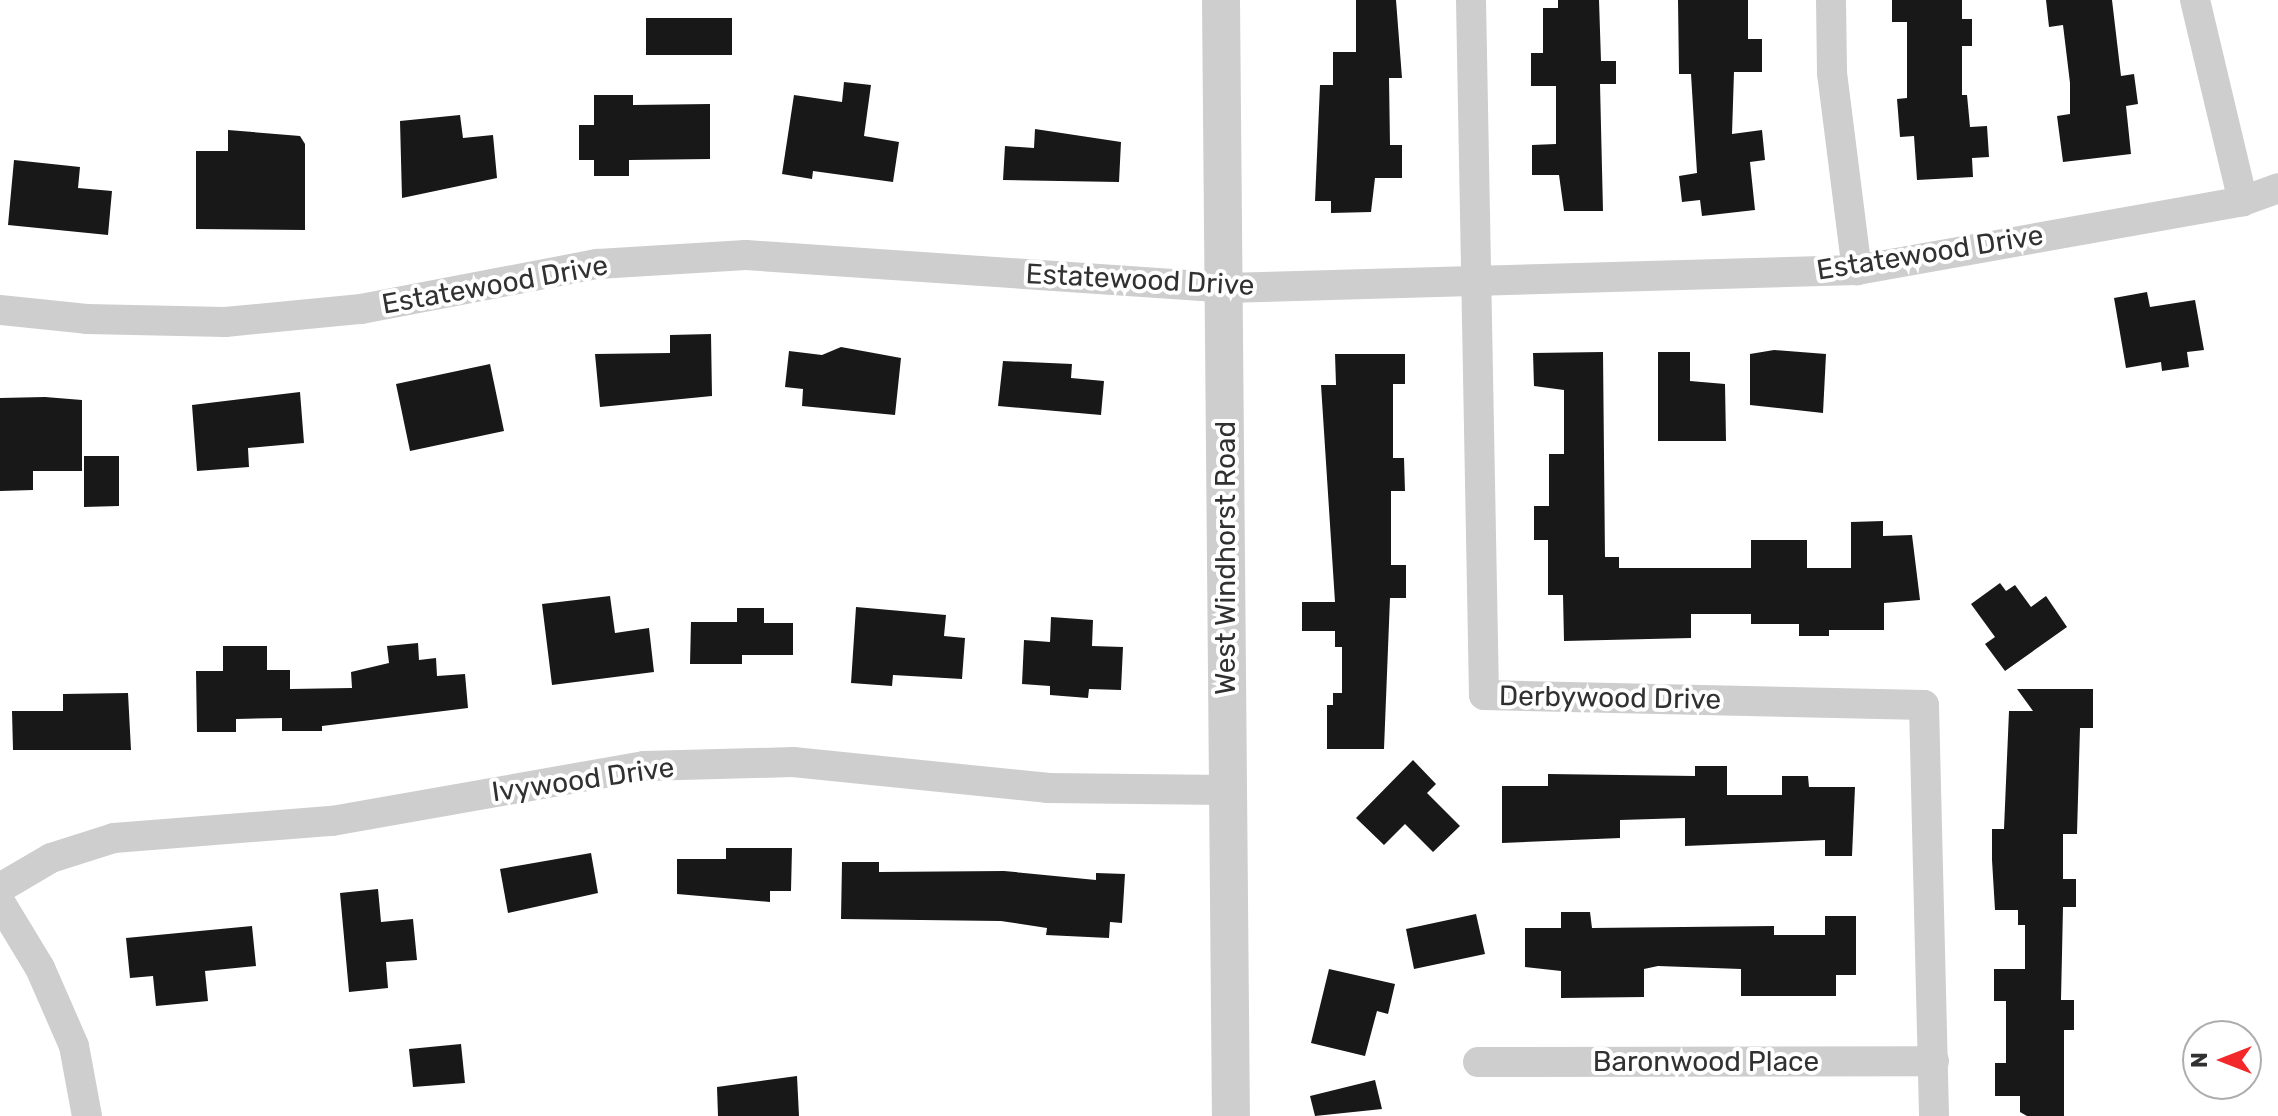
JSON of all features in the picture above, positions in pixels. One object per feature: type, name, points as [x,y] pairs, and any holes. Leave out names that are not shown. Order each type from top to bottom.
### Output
[{"type":"street","name":"West Windhorst Road","points":[[1221,0],[1231,1116]]},
{"type":"street","name":"Derbywood Drive","points":[[1471,0],[1473,285],[1484,695],[1924,705],[1934,1116]]},
{"type":"street","points":[[1831,0],[1832,73],[1857,270]]},
{"type":"street","points":[[2195,0],[2243,201]]},
{"type":"street","name":"Estatewood Drive","points":[[0,310],[87,319],[225,322],[361,309],[598,264],[746,255],[1224,288],[1473,285],[1857,270],[2243,201],[2278,188]]},
{"type":"street","name":"Ivywood Drive","points":[[0,888],[51,858],[114,838],[332,821],[644,766],[793,762],[1047,788],[1227,790]]},
{"type":"street","points":[[0,902],[40,968],[74,1046],[87,1116]]},
{"type":"street","name":"Baronwood Place","points":[[1478,1062],[1934,1061]]},
{"type":"building","points":[[1356,0],[1396,0],[1402,78],[1389,78],[1390,145],[1402,145],[1402,178],[1375,178],[1371,212],[1331,213],[1331,201],[1315,201],[1320,85],[1333,85],[1333,52],[1356,52]]},
{"type":"building","points":[[1558,0],[1599,0],[1601,61],[1616,61],[1616,84],[1600,84],[1603,211],[1564,211],[1559,175],[1532,175],[1532,145],[1556,144],[1556,86],[1531,86],[1531,53],[1543,53],[1543,8],[1558,8]]},
{"type":"building","points":[[1678,0],[1748,0],[1748,39],[1762,39],[1762,72],[1734,72],[1732,134],[1762,130],[1765,160],[1750,162],[1755,210],[1702,216],[1700,200],[1682,202],[1679,176],[1697,173],[1691,74],[1679,74]]},
{"type":"building","points":[[1892,0],[1962,0],[1962,19],[1972,19],[1972,46],[1962,46],[1962,95],[1967,95],[1970,127],[1987,126],[1989,157],[1972,158],[1973,177],[1917,180],[1914,136],[1900,137],[1897,99],[1907,98],[1907,22],[1892,22]]},
{"type":"building","points":[[2046,0],[2112,0],[2121,76],[2134,74],[2138,104],[2126,106],[2131,154],[2063,162],[2057,116],[2070,114],[2070,83],[2063,25],[2049,27]]},
{"type":"building","points":[[646,18],[732,18],[732,55],[646,55]]},
{"type":"building","points":[[844,82],[871,85],[864,136],[899,142],[893,182],[813,171],[812,179],[782,174],[794,95],[842,102]]},
{"type":"building","points":[[594,95],[633,95],[633,105],[710,104],[710,159],[629,160],[629,176],[594,176],[594,160],[579,160],[579,125],[594,125]]},
{"type":"building","points":[[460,115],[463,138],[493,135],[497,178],[402,198],[400,121]]},
{"type":"building","points":[[1035,129],[1121,142],[1119,182],[1003,180],[1005,146],[1034,148]]},
{"type":"building","points":[[228,130],[300,136],[305,144],[305,230],[196,229],[196,151],[228,151]]},
{"type":"building","points":[[14,160],[80,167],[78,188],[112,191],[108,235],[8,225]]},
{"type":"building","points":[[2147,292],[2150,307],[2195,300],[2204,350],[2187,352],[2189,367],[2162,371],[2161,362],[2126,368],[2114,298]]},
{"type":"building","points":[[711,334],[712,396],[600,407],[595,354],[670,353],[670,335]]},
{"type":"building","points":[[841,347],[901,358],[895,415],[802,406],[803,389],[785,387],[789,351],[822,355]]},
{"type":"building","points":[[1774,350],[1826,354],[1823,413],[1750,405],[1750,354]]},
{"type":"building","points":[[1603,352],[1605,557],[1619,557],[1619,568],[1751,568],[1751,540],[1807,540],[1807,568],[1851,568],[1851,522],[1883,521],[1883,536],[1912,535],[1920,600],[1884,603],[1884,630],[1829,630],[1829,636],[1799,636],[1799,624],[1751,624],[1751,614],[1691,614],[1691,638],[1564,641],[1563,595],[1548,595],[1548,540],[1534,540],[1534,506],[1549,506],[1549,454],[1564,454],[1564,390],[1534,386],[1533,353]]},
{"type":"building","points":[[1658,352],[1690,352],[1690,381],[1725,384],[1726,441],[1658,441]]},
{"type":"building","points":[[1335,354],[1405,354],[1405,384],[1393,384],[1393,458],[1404,458],[1405,491],[1391,491],[1391,565],[1406,565],[1406,598],[1390,598],[1384,749],[1327,749],[1327,705],[1333,705],[1333,693],[1342,693],[1342,647],[1335,647],[1335,631],[1302,631],[1302,602],[1335,602],[1321,385],[1336,385]]},
{"type":"building","points":[[1003,361],[1072,364],[1071,378],[1104,381],[1101,415],[998,406]]},
{"type":"building","points":[[490,364],[504,431],[410,451],[396,384]]},
{"type":"building","points":[[300,392],[304,443],[248,448],[249,467],[197,471],[192,405]]},
{"type":"building","points":[[0,398],[82,400],[82,471],[33,471],[33,490],[0,491]]},
{"type":"building","points":[[84,456],[119,456],[119,506],[84,507]]},
{"type":"building","points":[[2000,583],[2006,591],[2015,585],[2031,607],[2046,596],[2067,627],[2005,671],[1985,644],[1995,637],[1971,604]]},
{"type":"building","points":[[610,596],[615,633],[649,628],[654,672],[552,685],[542,604]]},
{"type":"building","points":[[856,607],[946,615],[944,636],[965,638],[962,679],[893,675],[892,686],[851,683]]},
{"type":"building","points":[[737,608],[764,608],[764,623],[793,623],[793,655],[742,655],[742,664],[690,664],[691,622],[737,622]]},
{"type":"building","points":[[1051,617],[1093,620],[1092,646],[1123,647],[1121,690],[1089,689],[1088,698],[1050,695],[1050,686],[1022,684],[1024,640],[1050,642]]},
{"type":"building","points":[[418,643],[419,660],[436,658],[437,676],[465,674],[468,708],[322,726],[322,731],[282,731],[282,718],[236,719],[236,732],[197,732],[196,671],[223,671],[223,646],[267,646],[267,670],[290,670],[290,689],[352,688],[351,672],[389,663],[387,646]]},
{"type":"building","points":[[2017,689],[2093,689],[2093,728],[2080,728],[2077,834],[2063,834],[2063,879],[2076,879],[2076,907],[2063,907],[2061,1000],[2074,1000],[2074,1030],[2064,1030],[2064,1116],[2027,1116],[2020,1112],[2020,1096],[1995,1096],[1995,1063],[2006,1063],[2006,1001],[1994,1001],[1994,969],[2025,969],[2025,925],[2018,925],[2018,910],[1995,910],[1992,860],[1992,829],[2004,829],[2009,711],[2033,711]]},
{"type":"building","points":[[128,693],[131,750],[13,750],[12,711],[63,711],[63,694]]},
{"type":"building","points":[[1413,760],[1436,784],[1427,793],[1460,826],[1433,852],[1405,824],[1384,845],[1356,818]]},
{"type":"building","points":[[1695,766],[1727,766],[1727,795],[1782,795],[1782,776],[1808,776],[1809,787],[1855,787],[1852,856],[1825,856],[1825,840],[1685,846],[1685,818],[1620,820],[1620,838],[1502,843],[1502,786],[1548,786],[1548,774],[1695,776]]},
{"type":"building","points":[[726,848],[792,848],[791,891],[770,891],[770,902],[677,894],[677,859],[726,859]]},
{"type":"building","points":[[591,853],[598,893],[508,913],[500,869]]},
{"type":"building","points":[[842,862],[879,862],[879,872],[1004,871],[1096,880],[1096,873],[1125,874],[1122,923],[1110,922],[1109,938],[1046,935],[1047,928],[1001,921],[841,919]]},
{"type":"building","points":[[378,889],[381,922],[413,919],[417,960],[386,962],[388,988],[349,992],[340,893]]},
{"type":"building","points":[[1561,912],[1590,912],[1592,928],[1774,926],[1774,935],[1825,935],[1825,916],[1856,916],[1856,975],[1836,975],[1836,996],[1741,996],[1741,969],[1658,966],[1644,969],[1644,997],[1561,998],[1561,971],[1525,967],[1525,928],[1561,928]]},
{"type":"building","points":[[1476,914],[1485,954],[1414,969],[1406,929]]},
{"type":"building","points":[[252,926],[256,966],[205,971],[208,1001],[156,1006],[153,976],[130,978],[126,938]]},
{"type":"building","points":[[1329,969],[1395,984],[1388,1014],[1377,1011],[1365,1056],[1311,1043]]},
{"type":"building","points":[[461,1044],[465,1083],[413,1087],[409,1049]]},
{"type":"building","points":[[797,1076],[799,1116],[718,1116],[717,1087]]},
{"type":"building","points":[[1375,1080],[1382,1109],[1315,1116],[1310,1096]]}]
